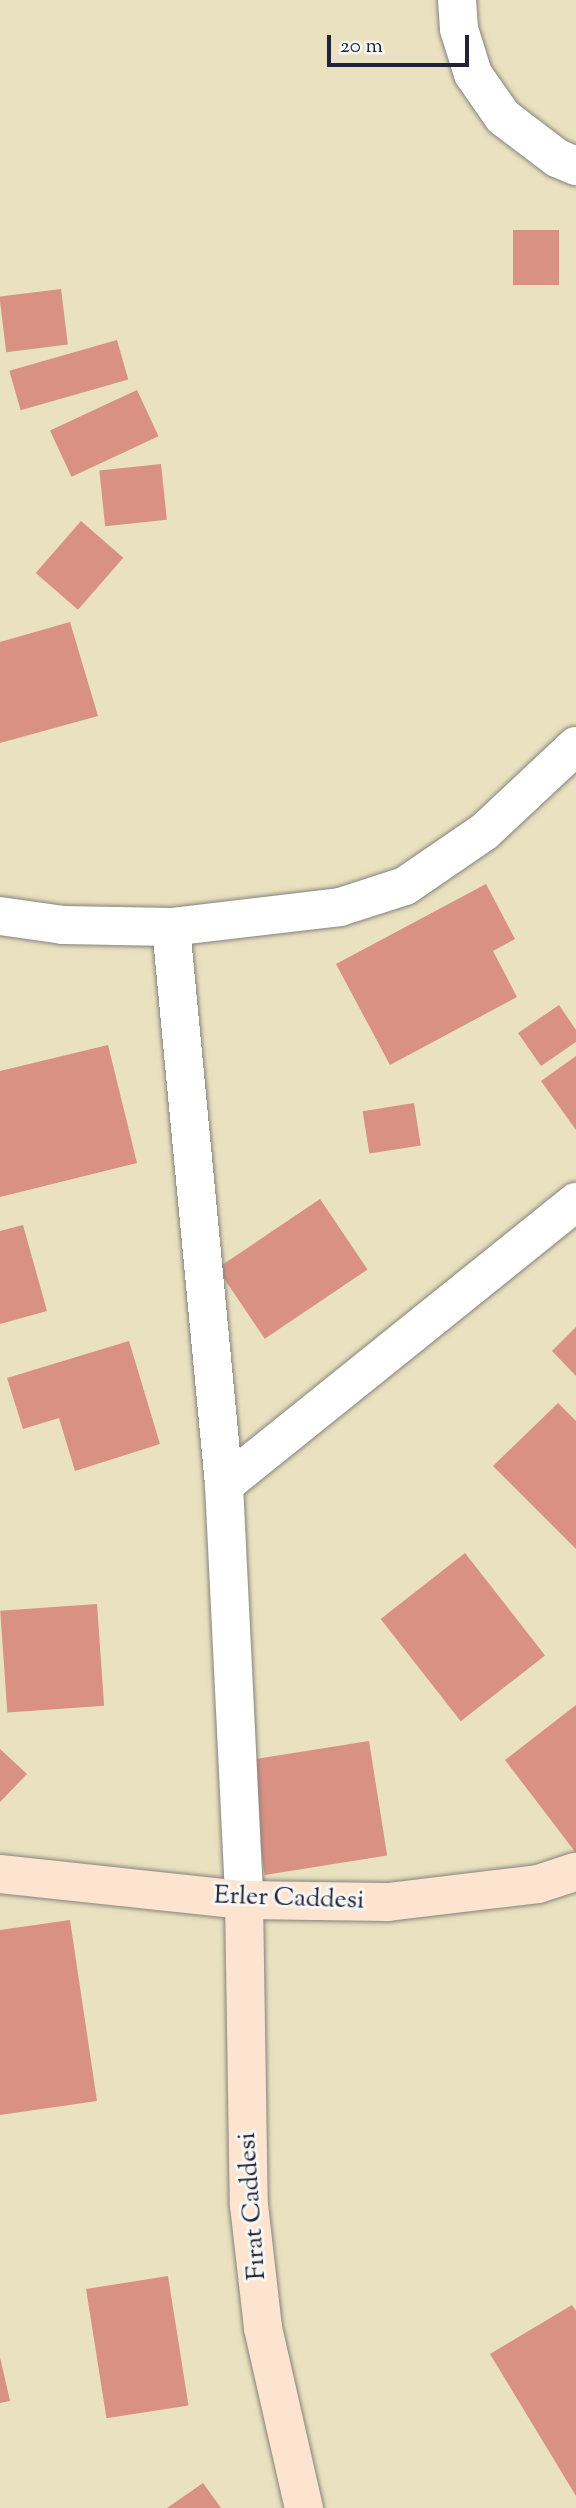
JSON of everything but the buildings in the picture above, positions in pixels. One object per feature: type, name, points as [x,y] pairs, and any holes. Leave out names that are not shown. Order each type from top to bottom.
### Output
[{"type":"street","points":[[457,0],[459,29],[473,74],[503,117],[557,158],[576,166]]},
{"type":"street","points":[[0,916],[63,925],[171,927],[340,907],[405,886],[484,832],[576,746]]},
{"type":"street","points":[[171,927],[224,1485],[244,1900]]},
{"type":"street","points":[[224,1485],[576,1202]]},
{"type":"street","name":"Erler Caddesi","points":[[0,1874],[244,1900],[388,1902],[538,1884],[576,1872]]},
{"type":"street","name":"Fırat Caddesi","points":[[244,1900],[249,2205],[262,2328],[304,2508]]}]
